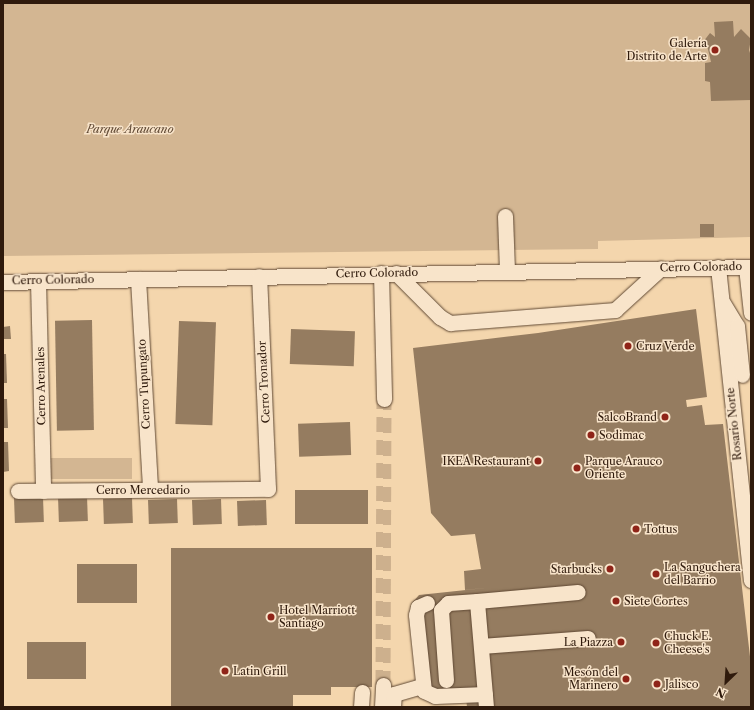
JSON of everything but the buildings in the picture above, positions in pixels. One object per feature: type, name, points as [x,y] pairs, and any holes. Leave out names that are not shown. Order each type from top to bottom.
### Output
[{"type":"street","points":[[505,216],[507,270]]},
{"type":"street","name":"Rosario Norte","points":[[718,267],[751,580]]},
{"type":"street","points":[[748,267],[751,313]]},
{"type":"street","name":"Cerro Colorado","points":[[3,282],[507,270],[748,267]]},
{"type":"street","points":[[396,273],[440,317],[450,323],[615,310],[661,268]]},
{"type":"street","points":[[381,273],[384,399]]},
{"type":"street","name":"Cerro Tronador","points":[[259,276],[268,489]]},
{"type":"street","name":"Cerro Tupungato","points":[[138,279],[150,490]]},
{"type":"street","name":"Cerro Arenales","points":[[38,281],[43,491]]},
{"type":"street","points":[[722,301],[737,326],[742,375]]},
{"type":"street","name":"Cerro Mercedario","points":[[18,491],[268,489]]},
{"type":"street","points":[[446,680],[442,607],[448,603],[578,592]]},
{"type":"street","points":[[427,603],[418,607],[416,615],[424,691],[435,696],[486,700],[477,601]]},
{"type":"street","points":[[481,646],[588,638]]},
{"type":"street","points":[[382,707],[383,685]]},
{"type":"street","points":[[393,707],[394,694],[419,687]]},
{"type":"green space","name":"Parque Araucano","points":[[3,3],[751,3],[751,237],[598,241],[598,249],[3,256]]},
{"type":"green space","points":[[47,458],[132,458],[132,479],[47,479]]},
{"type":"tunnel","points":[[383,685],[384,399]]},
{"type":"place","name":"Galería Distrito de Arte","points":[[715,50]]},
{"type":"place","name":"Cruz Verde","points":[[628,346]]},
{"type":"place","name":"SalcoBrand","points":[[665,417]]},
{"type":"place","name":"Sodimac","points":[[591,435]]},
{"type":"place","name":"IKEA Restaurant","points":[[538,461]]},
{"type":"place","name":"Parque Arauco Oriente","points":[[577,468]]},
{"type":"place","name":"Tottus","points":[[636,529]]},
{"type":"place","name":"Starbucks","points":[[610,569]]},
{"type":"place","name":"La Sanguchera del Barrio","points":[[656,574]]},
{"type":"place","name":"Siete Cortes","points":[[616,601]]},
{"type":"place","name":"Hotel Marriott Santiago","points":[[271,617]]},
{"type":"place","name":"La Piazza","points":[[621,642]]},
{"type":"place","name":"Chuck E. Cheese's","points":[[656,643]]},
{"type":"place","name":"Latin Grill","points":[[225,671]]},
{"type":"place","name":"Mesón del Marinero","points":[[626,679]]},
{"type":"place","name":"Jalisco","points":[[657,684]]}]
